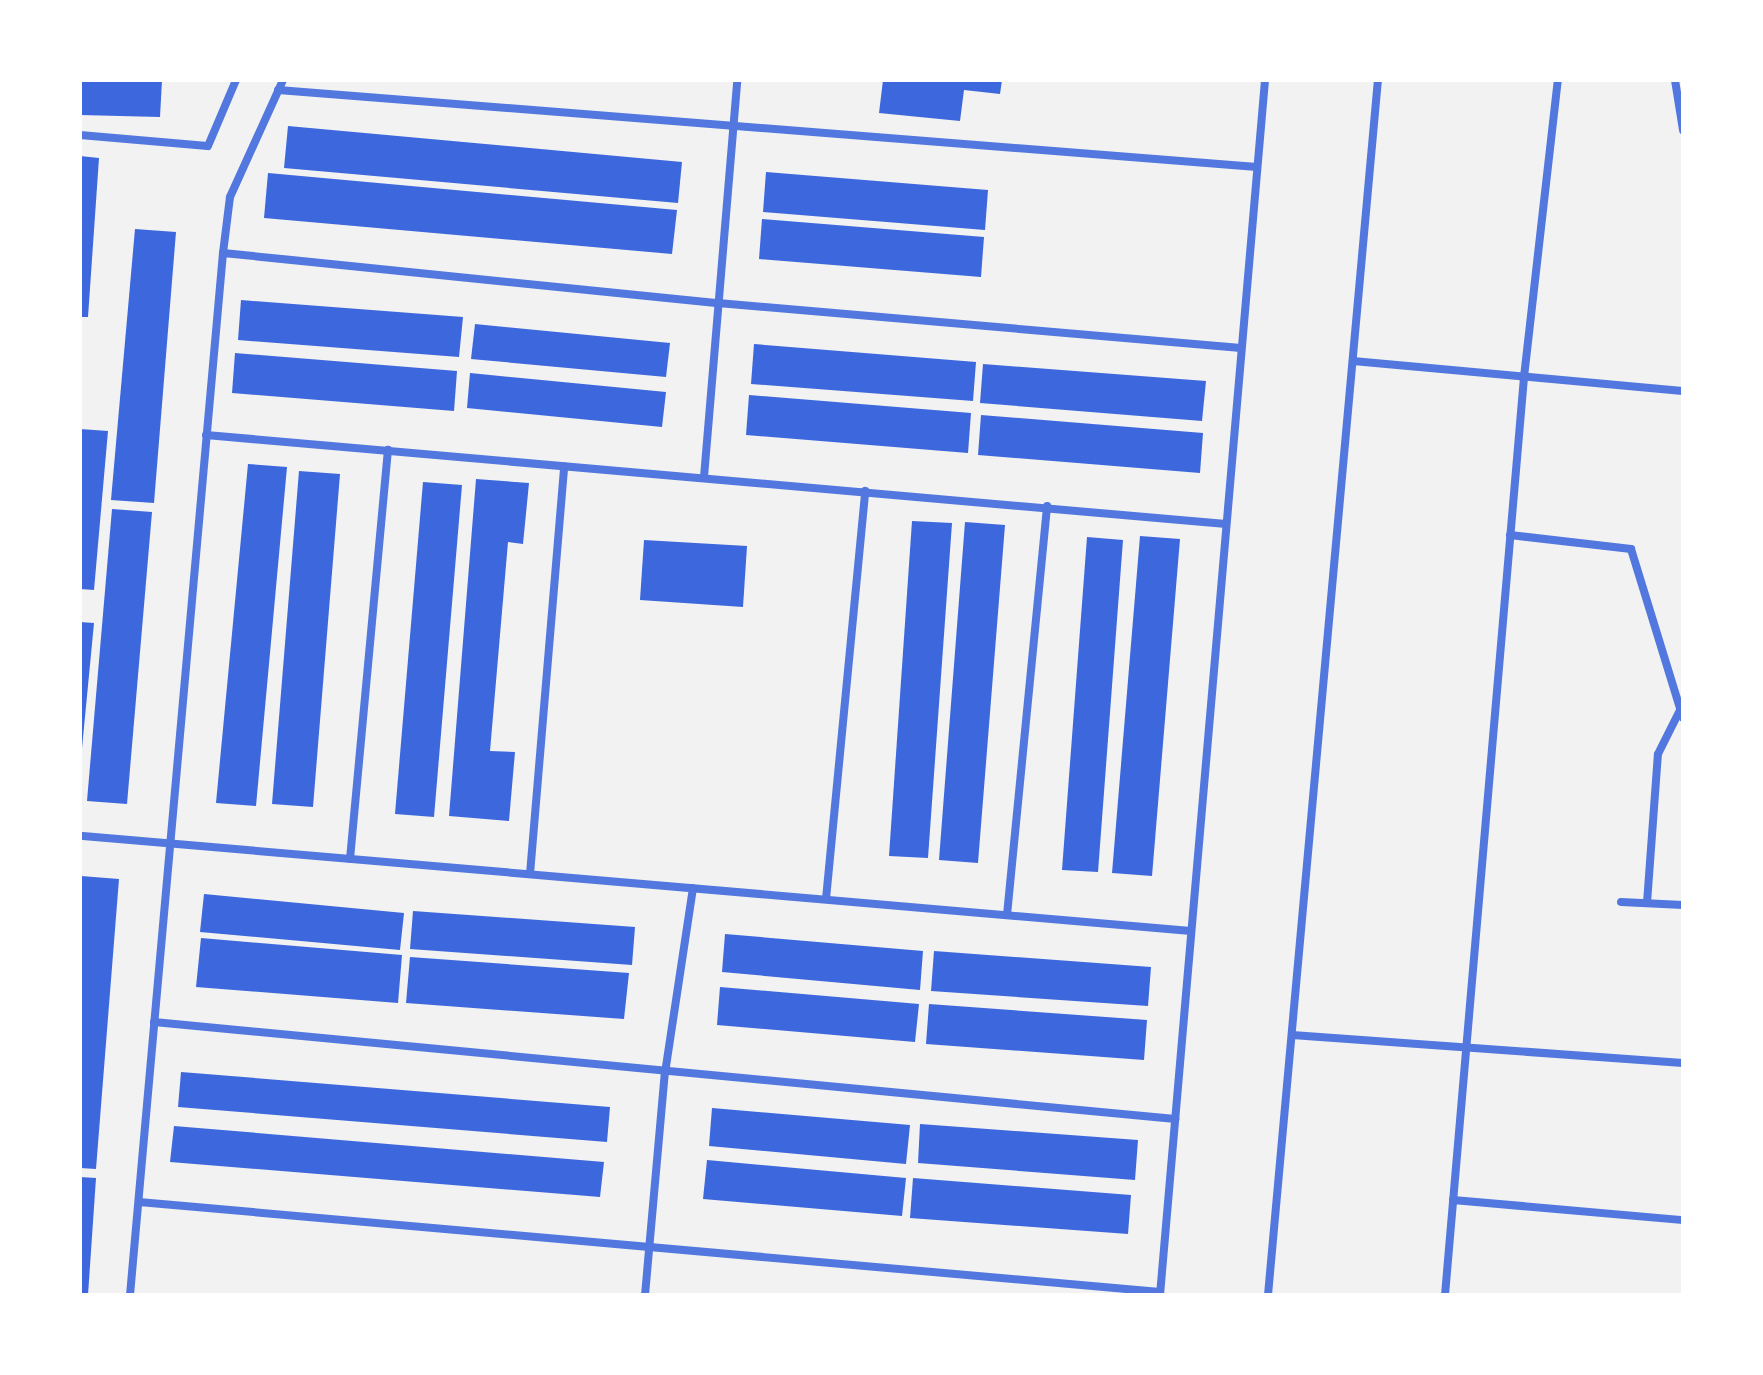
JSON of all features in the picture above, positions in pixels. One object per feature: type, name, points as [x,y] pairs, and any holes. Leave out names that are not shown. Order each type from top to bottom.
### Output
[{"type":"street","points":[[80,135],[208,146],[236,80]]},
{"type":"street","points":[[130,1295],[230,197],[283,80]]},
{"type":"street","points":[[704,477],[737,80]]},
{"type":"street","points":[[139,1202],[1160,1293],[1265,80]]},
{"type":"street","points":[[1268,1295],[1378,80]]},
{"type":"street","points":[[1675,80],[1683,130]]},
{"type":"street","points":[[1445,1295],[1524,377],[1561,82]]},
{"type":"street","points":[[278,90],[1257,167]]},
{"type":"street","points":[[223,253],[718,303],[1241,348]]},
{"type":"street","points":[[1353,361],[1683,391]]},
{"type":"street","points":[[206,435],[1226,524]]},
{"type":"street","points":[[350,859],[388,450]]},
{"type":"street","points":[[530,874],[564,466]]},
{"type":"street","points":[[826,899],[865,491]]},
{"type":"street","points":[[1007,915],[1047,506]]},
{"type":"street","points":[[1510,535],[1631,549],[1682,714],[1658,754],[1647,903]]},
{"type":"street","points":[[83,836],[1191,931]]},
{"type":"street","points":[[645,1295],[665,1073],[693,888]]},
{"type":"street","points":[[1621,902],[1683,905]]},
{"type":"street","points":[[154,1022],[665,1073],[1175,1119]]},
{"type":"street","points":[[1292,1035],[1683,1063]]},
{"type":"street","points":[[1453,1200],[1683,1220]]},
{"type":"building","points":[[80,80],[162,80],[160,117],[80,115]]},
{"type":"building","points":[[883,80],[1002,80],[1000,94],[964,90],[960,121],[879,113]]},
{"type":"building","points":[[288,126],[682,162],[678,203],[284,168]]},
{"type":"building","points":[[80,156],[99,158],[88,317],[80,317]]},
{"type":"building","points":[[766,172],[988,190],[985,230],[763,212]]},
{"type":"building","points":[[268,173],[677,210],[672,254],[264,218]]},
{"type":"building","points":[[762,219],[984,237],[981,277],[759,259]]},
{"type":"building","points":[[135,229],[176,232],[154,503],[111,500]]},
{"type":"building","points":[[241,300],[463,317],[459,357],[238,340]]},
{"type":"building","points":[[475,324],[670,343],[666,377],[471,359]]},
{"type":"building","points":[[754,344],[976,362],[973,401],[751,384]]},
{"type":"building","points":[[235,353],[457,371],[454,411],[232,393]]},
{"type":"building","points":[[983,364],[1206,381],[1202,421],[980,403]]},
{"type":"building","points":[[470,373],[666,392],[662,427],[467,408]]},
{"type":"building","points":[[749,395],[971,413],[968,453],[746,435]]},
{"type":"building","points":[[981,415],[1203,433],[1200,473],[978,455]]},
{"type":"building","points":[[80,429],[108,431],[94,590],[80,589]]},
{"type":"building","points":[[248,464],[287,467],[256,806],[216,803]]},
{"type":"building","points":[[299,471],[340,474],[313,807],[272,804]]},
{"type":"building","points":[[476,479],[529,483],[523,544],[508,542],[490,751],[515,752],[509,821],[449,816]]},
{"type":"building","points":[[423,482],[462,485],[434,817],[395,814]]},
{"type":"building","points":[[112,509],[152,512],[127,804],[87,801]]},
{"type":"building","points":[[912,521],[952,523],[928,858],[889,856]]},
{"type":"building","points":[[965,522],[1005,525],[978,863],[939,860]]},
{"type":"building","points":[[1140,536],[1180,539],[1152,876],[1112,873]]},
{"type":"building","points":[[1087,537],[1123,540],[1098,872],[1062,870]]},
{"type":"building","points":[[644,540],[747,546],[743,607],[640,600]]},
{"type":"building","points":[[80,622],[94,623],[82,748],[80,748]]},
{"type":"building","points":[[81,876],[119,879],[96,1169],[80,1168]]},
{"type":"building","points":[[204,894],[404,913],[400,950],[200,932]]},
{"type":"building","points":[[413,911],[635,927],[632,965],[410,949]]},
{"type":"building","points":[[725,934],[923,951],[920,990],[722,972]]},
{"type":"building","points":[[201,938],[402,955],[398,1003],[196,987]]},
{"type":"building","points":[[934,951],[1151,967],[1148,1006],[931,991]]},
{"type":"building","points":[[410,957],[629,973],[624,1019],[406,1003]]},
{"type":"building","points":[[720,987],[919,1004],[915,1042],[717,1025]]},
{"type":"building","points":[[929,1004],[1147,1020],[1144,1060],[926,1044]]},
{"type":"building","points":[[181,1072],[610,1107],[607,1142],[178,1107]]},
{"type":"building","points":[[712,1108],[910,1125],[906,1164],[709,1146]]},
{"type":"building","points":[[920,1124],[1138,1140],[1135,1180],[918,1163]]},
{"type":"building","points":[[174,1126],[604,1162],[600,1197],[170,1162]]},
{"type":"building","points":[[707,1160],[906,1178],[902,1216],[703,1199]]},
{"type":"building","points":[[80,1177],[96,1178],[88,1295],[80,1295]]},
{"type":"building","points":[[913,1178],[1131,1195],[1128,1234],[910,1218]]}]
